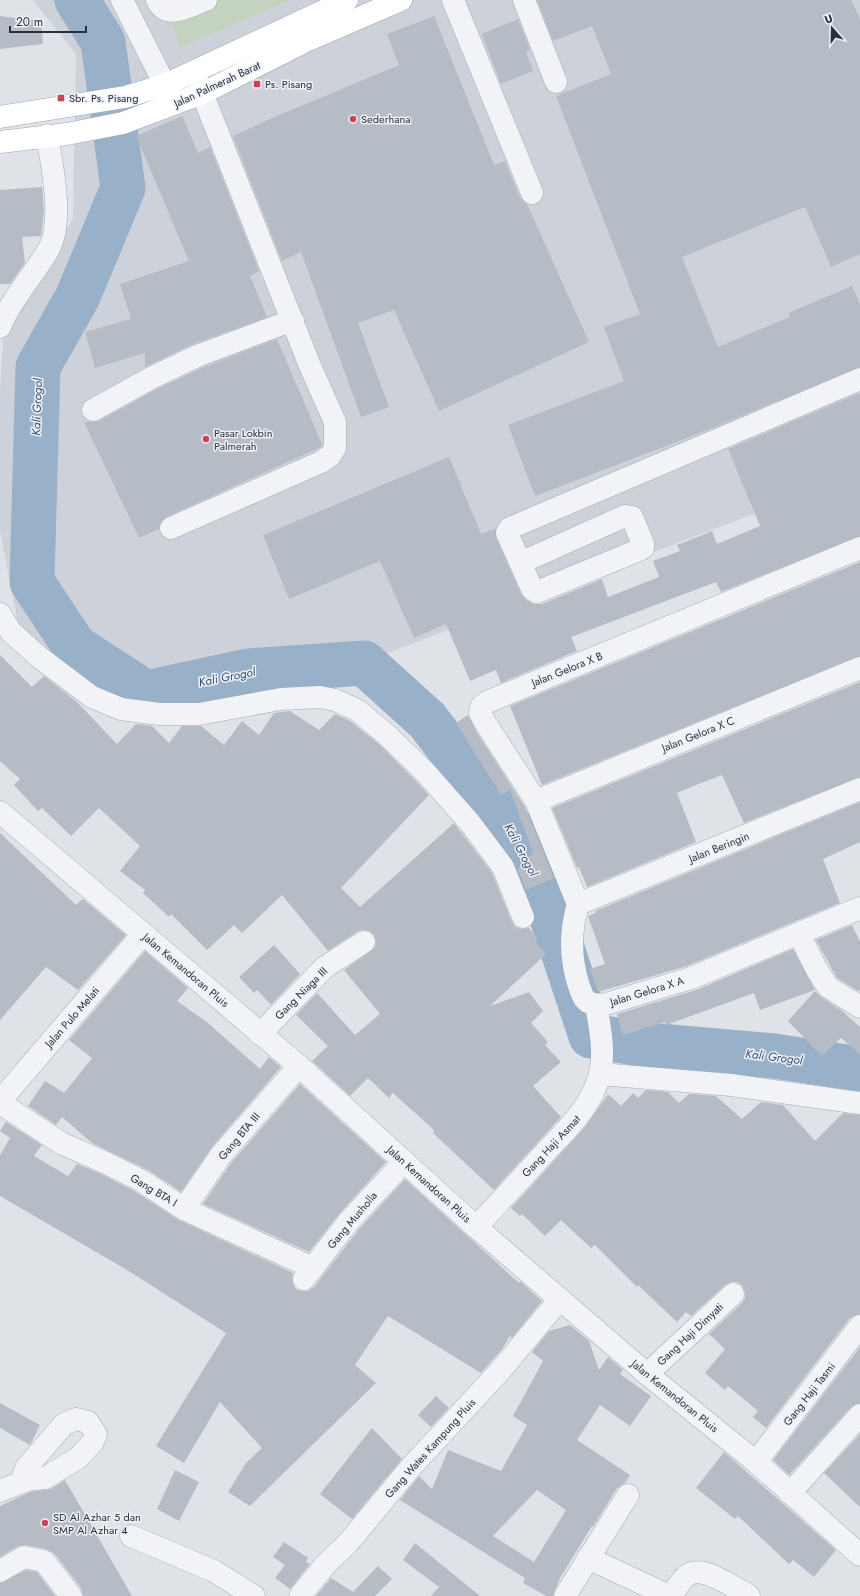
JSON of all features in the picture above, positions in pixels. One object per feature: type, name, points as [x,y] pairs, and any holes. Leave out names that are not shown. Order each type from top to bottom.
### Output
[{"type":"main road","name":"Jalan Palmerah Barat","points":[[0,117],[125,97],[165,84],[347,0]]},
{"type":"main road","name":"Jalan Palmerah Barat","points":[[0,142],[123,123],[203,93],[306,41],[401,0]]},
{"type":"street","points":[[122,0],[165,84],[173,105]]},
{"type":"street","points":[[157,0],[160,7],[166,11],[173,12],[206,0]]},
{"type":"street","points":[[453,0],[532,193]]},
{"type":"street","points":[[524,0],[556,82]]},
{"type":"street","points":[[171,528],[321,462],[330,456],[335,448],[335,422],[310,366],[203,93],[193,72]]},
{"type":"street","points":[[0,327],[5,313],[48,252],[54,238],[57,134]]},
{"type":"street","points":[[93,410],[151,378],[197,356],[293,320]]},
{"type":"street","points":[[520,563],[626,516],[632,517],[643,544],[643,548],[537,592],[532,589],[520,563],[507,533],[510,528],[860,379]]},
{"type":"street","name":"Jalan Gelora X B","points":[[578,904],[536,801],[515,771],[480,713],[481,707],[487,702],[860,548]]},
{"type":"street","points":[[0,614],[11,632],[39,657],[92,697],[121,709],[159,714],[199,714],[281,699],[320,697],[335,700],[357,710],[387,735],[426,773],[470,823],[503,867],[523,917]]},
{"type":"street","name":"Jalan Gelora X C","points":[[536,801],[860,668]]},
{"type":"street","name":"Jalan Beringin","points":[[578,904],[860,789]]},
{"type":"street","name":"Jalan Kemandoran Pluis","points":[[0,812],[299,1066],[476,1227],[647,1374],[756,1462],[860,1555]]},
{"type":"street","name":"Jalan Gelora X A","points":[[578,904],[572,937],[573,960],[582,994],[587,1002],[596,1005],[606,1004],[691,978],[860,908]]},
{"type":"street","name":"Jalan Pulo Melati","points":[[0,1102],[143,934]]},
{"type":"street","points":[[799,934],[817,970],[828,987],[860,1007]]},
{"type":"street","name":"Gang Niaga III","points":[[260,1034],[325,967],[364,942]]},
{"type":"street","name":"Gang Haji Asmat","points":[[476,1227],[579,1117],[592,1094],[600,1074],[601,1040],[596,1005]]},
{"type":"street","name":"Gang BTA III","points":[[184,1209],[222,1155],[299,1066]]},
{"type":"street","points":[[600,1074],[731,1085],[860,1103]]},
{"type":"street","name":"Gang BTA I","points":[[0,1102],[61,1143],[111,1165],[155,1189],[184,1209],[308,1274]]},
{"type":"street","name":"Gang Musholla","points":[[308,1274],[350,1221],[404,1162]]},
{"type":"street","name":"Gang Haji Dimyati","points":[[647,1374],[733,1294]]},
{"type":"street","name":"Gang Wates Kampung Pluis","points":[[300,1596],[326,1564],[348,1542],[416,1461],[499,1372],[560,1299]]},
{"type":"street","name":"Gang Haji Tasmi","points":[[756,1462],[860,1326]]},
{"type":"street","points":[[790,1493],[860,1415]]},
{"type":"street","points":[[0,1492],[27,1480]]},
{"type":"street","points":[[565,1596],[628,1495]]},
{"type":"street","points":[[131,1536],[214,1571],[254,1596]]},
{"type":"street","points":[[0,1571],[24,1557],[44,1561],[71,1596]]},
{"type":"street","points":[[588,1558],[670,1596],[688,1575],[696,1572],[707,1573],[749,1596]]},
{"type":"shaded area","points":[[33,0],[860,0],[860,474],[345,669],[150,697],[21,640],[0,531],[0,390],[4,322],[73,219],[76,54]]},
{"type":"green space","points":[[161,0],[291,0],[181,47]]},
{"type":"building","points":[[537,0],[851,0],[860,19],[860,254],[831,267],[805,207],[682,257],[718,347],[790,317],[788,313],[852,286],[860,304],[860,367],[695,435],[535,496],[508,425],[624,381],[604,327],[640,314],[556,96],[611,74],[592,26],[553,41]]},
{"type":"building","points":[[0,16],[29,20],[41,19],[43,44],[0,49]]},
{"type":"building","points":[[434,16],[494,165],[505,161],[520,198],[527,204],[589,342],[439,411],[394,310],[358,323],[389,407],[361,417],[301,252],[282,261],[233,136],[399,65],[387,34]]},
{"type":"building","points":[[518,19],[530,50],[526,52],[533,71],[501,84],[482,34]]},
{"type":"building","points":[[182,116],[198,153],[210,147],[259,271],[250,276],[267,317],[193,344],[145,367],[145,353],[95,368],[85,332],[131,319],[120,284],[189,261],[136,136]]},
{"type":"building","points":[[42,187],[44,211],[41,236],[22,237],[25,263],[10,284],[0,284],[0,190]]},
{"type":"building","name":"Pasar Lokbin Palmerah","points":[[277,339],[322,444],[321,447],[166,517],[161,521],[159,529],[139,538],[84,422],[99,421],[157,389],[202,368]]},
{"type":"building","points":[[860,393],[860,536],[721,592],[716,582],[571,637],[577,651],[501,683],[496,670],[470,681],[446,624],[414,638],[380,561],[289,599],[263,535],[449,457],[481,534],[496,528],[496,538],[521,594],[525,599],[534,604],[542,604],[602,579],[608,597],[659,577],[653,561],[680,551],[677,545],[712,531],[717,544],[760,526],[728,449]]},
{"type":"building","points":[[860,562],[860,656],[542,785],[510,706]]},
{"type":"building","points":[[0,655],[32,687],[44,676],[77,702],[117,744],[136,724],[152,726],[169,743],[182,726],[201,726],[224,745],[242,721],[259,735],[274,713],[290,711],[319,730],[335,714],[350,721],[379,744],[417,782],[429,795],[341,888],[360,907],[454,823],[492,873],[515,927],[521,929],[529,928],[538,939],[535,941],[546,954],[490,1006],[529,992],[543,1011],[531,1023],[548,1042],[545,1045],[561,1062],[533,1086],[561,1117],[494,1190],[433,1133],[434,1130],[393,1093],[389,1098],[368,1078],[350,1096],[312,1061],[328,1046],[296,1015],[317,993],[355,1035],[380,1014],[344,970],[375,948],[376,941],[374,935],[369,931],[358,931],[328,951],[282,895],[242,933],[234,925],[207,950],[171,914],[169,917],[143,893],[145,890],[120,871],[140,846],[99,808],[71,836],[42,808],[38,811],[14,785],[20,779],[0,761]]},
{"type":"building","points":[[860,682],[860,777],[744,823],[722,775],[701,783],[677,793],[696,842],[587,887],[579,867],[577,868],[552,808]]},
{"type":"building","points":[[468,715],[476,731],[525,807],[554,878],[526,890],[518,870],[533,852],[510,790],[501,795],[456,723]]},
{"type":"building","points":[[860,802],[860,842],[823,859],[840,903],[687,966],[598,992],[590,969],[605,964],[588,916],[596,913],[595,911]]},
{"type":"building","points":[[0,833],[76,905],[83,899],[126,935],[78,990],[46,967],[0,1020]]},
{"type":"building","points":[[852,925],[860,942],[860,990],[858,991],[837,978],[816,940]]},
{"type":"building","points":[[274,945],[300,974],[271,1005],[257,990],[254,993],[239,977]]},
{"type":"building","points":[[793,949],[815,990],[760,1010],[754,993],[666,1025],[665,1022],[623,1035],[617,1014],[696,990]]},
{"type":"building","points":[[145,951],[188,988],[177,1001],[208,1023],[260,1069],[269,1057],[281,1067],[212,1147],[181,1192],[148,1170],[92,1143],[62,1117],[56,1125],[28,1106],[45,1081],[64,1093],[92,1058],[69,1040]]},
{"type":"building","points":[[815,991],[821,997],[841,1010],[860,1027],[860,1055],[841,1038],[822,1056],[788,1021]]},
{"type":"building","points":[[300,1084],[386,1162],[340,1213],[309,1252],[203,1204],[231,1163]]},
{"type":"building","points":[[646,1090],[668,1092],[679,1103],[689,1094],[716,1096],[742,1119],[761,1102],[783,1105],[815,1141],[843,1113],[860,1115],[860,1314],[850,1318],[766,1428],[753,1417],[758,1411],[728,1386],[725,1390],[705,1373],[725,1349],[709,1334],[742,1303],[745,1298],[745,1292],[742,1285],[737,1282],[731,1282],[725,1285],[691,1316],[686,1312],[677,1322],[638,1285],[637,1287],[595,1245],[591,1248],[561,1220],[545,1236],[522,1214],[520,1216],[511,1208],[585,1127],[608,1094],[621,1106],[633,1093],[638,1098]]},
{"type":"building","points":[[6,1122],[42,1145],[34,1156],[68,1176],[77,1164],[99,1173],[136,1192],[179,1220],[293,1273],[293,1284],[296,1289],[302,1291],[308,1291],[314,1287],[359,1229],[405,1179],[519,1283],[520,1281],[542,1301],[512,1338],[510,1336],[502,1349],[481,1373],[388,1316],[355,1365],[376,1383],[250,1506],[228,1492],[246,1463],[262,1448],[220,1402],[184,1463],[156,1446],[226,1333],[127,1270],[0,1196],[0,1155],[10,1138],[0,1131]]},
{"type":"building","points":[[570,1325],[589,1341],[599,1370],[608,1357],[623,1370],[620,1374],[651,1396],[630,1426],[600,1405],[577,1440],[630,1475],[625,1483],[617,1488],[593,1527],[592,1526],[560,1578],[553,1596],[546,1596],[523,1583],[525,1578],[400,1500],[419,1476],[432,1489],[448,1450],[501,1471],[527,1425],[513,1416],[543,1361],[532,1352],[549,1331]],"holes":[[[537,1490],[566,1510],[534,1562],[493,1536]]]},
{"type":"building","points":[[860,1347],[860,1403],[851,1407],[789,1475],[773,1460]]},
{"type":"building","points":[[436,1396],[449,1408],[431,1427],[418,1415]]},
{"type":"building","points":[[0,1403],[40,1425],[30,1445],[0,1428]]},
{"type":"building","points":[[372,1428],[402,1459],[352,1519],[320,1494]]},
{"type":"building","points":[[860,1434],[860,1507],[824,1473]]},
{"type":"building","points":[[724,1452],[836,1550],[814,1577],[793,1560],[789,1564],[738,1516],[735,1519],[696,1488]]},
{"type":"building","points":[[175,1470],[199,1482],[179,1521],[157,1509]]},
{"type":"building","name":"SD Al Azhar 5 dan SMP Al Azhar 4","points":[[65,1480],[132,1596],[83,1596],[81,1588],[54,1553],[46,1549],[26,1545],[18,1546],[0,1557],[0,1506],[30,1492],[51,1489]]},
{"type":"building","points":[[284,1542],[308,1558],[306,1562],[310,1564],[290,1589],[275,1578],[285,1565],[273,1557]]},
{"type":"building","points":[[415,1543],[480,1596],[431,1596],[439,1587],[403,1560]]},
{"type":"building","points":[[378,1566],[392,1579],[375,1596],[316,1596],[331,1578],[353,1592]]},
{"type":"building","points":[[26,1570],[37,1572],[55,1596],[0,1596],[0,1583]]},
{"type":"waterway","name":"Kali Grogol","points":[[77,0],[103,42],[123,188],[78,296],[38,367],[32,582],[75,647],[146,693],[248,671],[364,663],[427,720],[513,830],[544,894],[591,1036],[648,1045],[774,1056],[860,1069]]},
{"type":"place","name":"Ps. Pisang","points":[[257,84]]},
{"type":"place","name":"Sbr. Ps. Pisang","points":[[61,98]]},
{"type":"place","name":"Sederhana","points":[[353,119]]},
{"type":"place","name":"Pasar Lokbin Palmerah","points":[[206,439]]},
{"type":"place","name":"SD Al Azhar 5 dan SMP Al Azhar 4","points":[[45,1523]]}]
